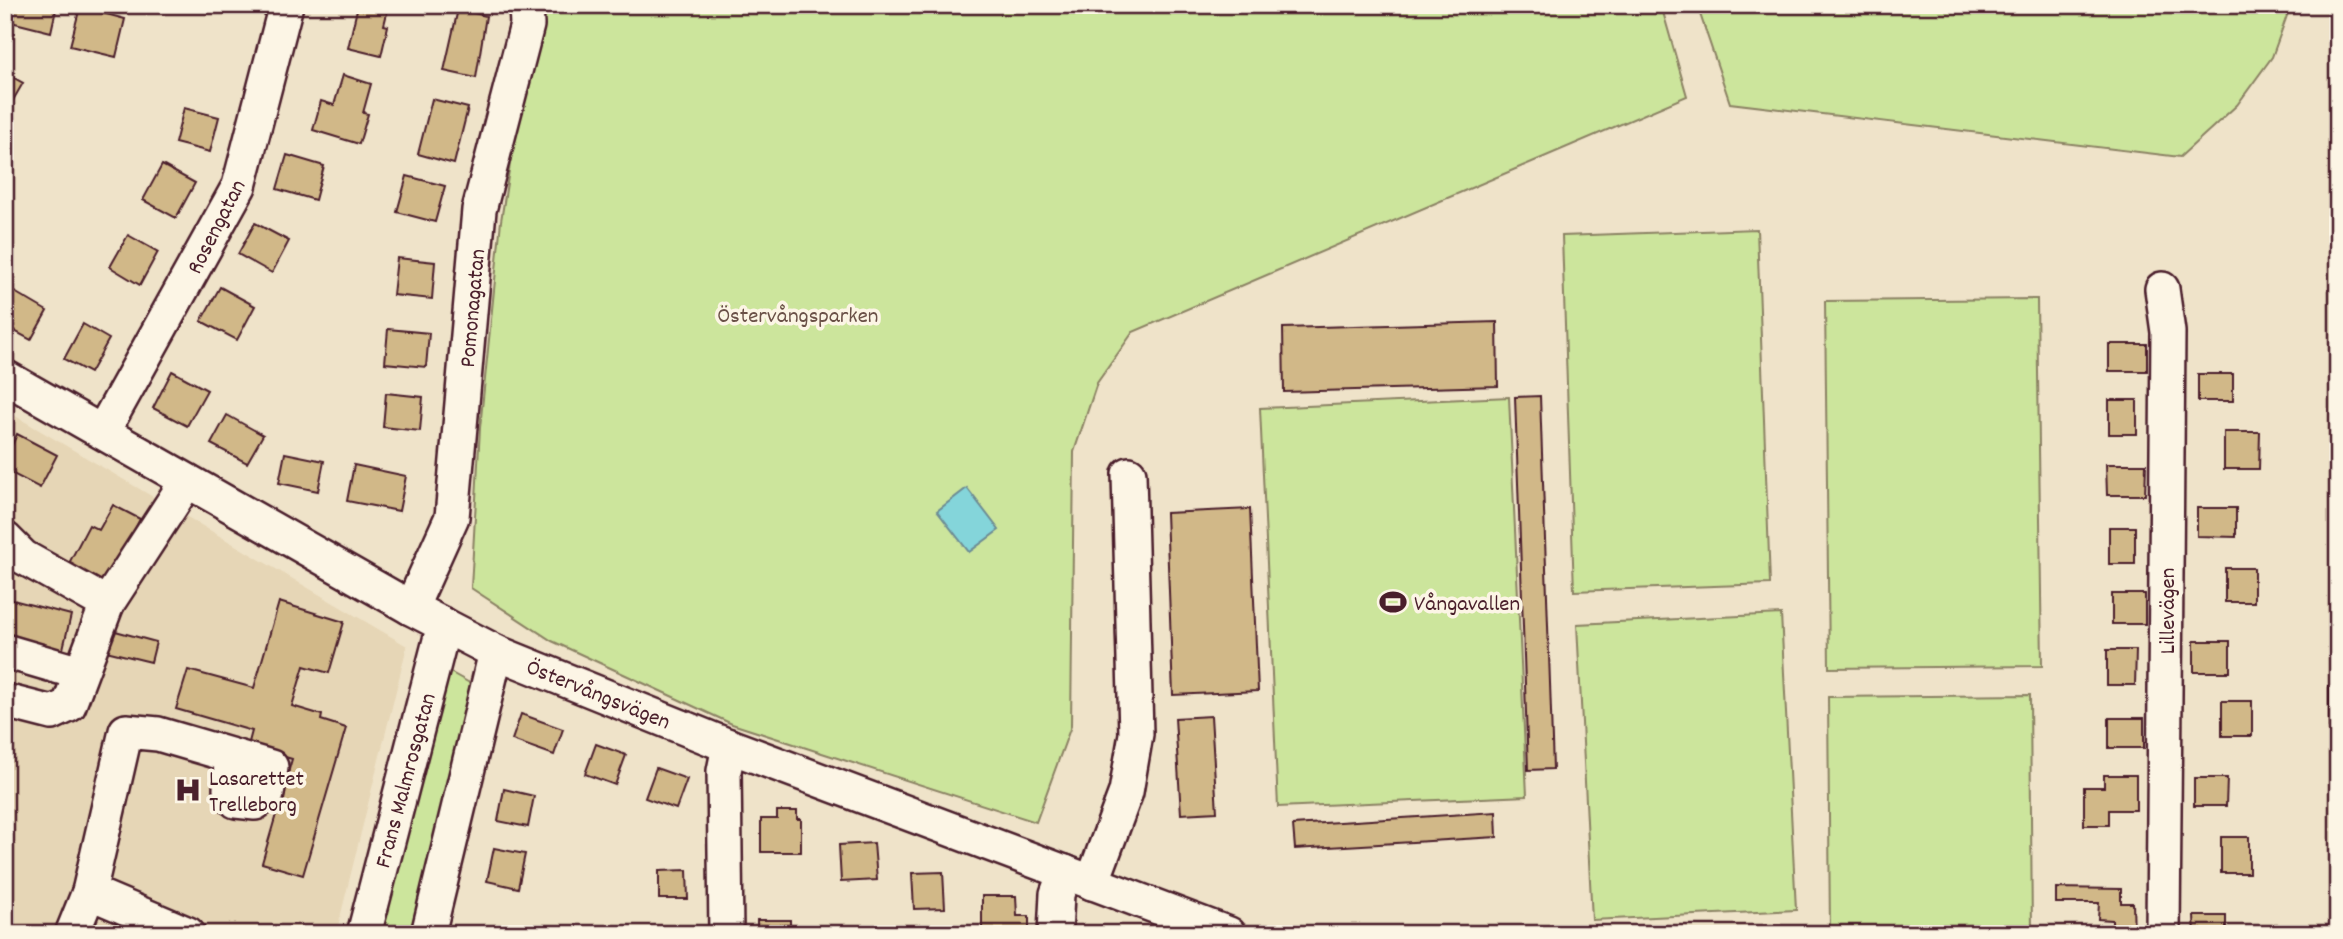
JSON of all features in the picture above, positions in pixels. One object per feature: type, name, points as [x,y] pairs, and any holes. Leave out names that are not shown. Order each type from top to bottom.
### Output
[{"type":"street","name":"Rosengatan","points":[[103,431],[239,186],[286,5]]},
{"type":"street","name":"Pomonagatan","points":[[411,608],[452,517],[479,210],[527,25],[526,5]]},
{"type":"street","name":"Lillevägen","points":[[2162,289],[2168,332],[2163,934]]},
{"type":"street","name":"Östervångsvägen","points":[[5,377],[411,608],[496,652],[729,746],[1228,934]]},
{"type":"street","points":[[1055,934],[1057,894],[1079,878],[1126,792],[1136,734],[1129,474]]},
{"type":"street","points":[[5,701],[52,713],[69,705],[107,604],[187,481]]},
{"type":"street","points":[[5,539],[23,557],[107,604]]},
{"type":"street","name":"Frans Malmrosgatan","points":[[364,934],[444,625]]},
{"type":"street","points":[[5,651],[80,673]]},
{"type":"street","points":[[428,934],[496,652]]},
{"type":"street","points":[[72,934],[89,892],[126,731],[158,734],[231,755]]},
{"type":"street","points":[[726,934],[724,771],[729,746]]},
{"type":"street","points":[[89,892],[188,934]]},
{"type":"shaded area","name":"Lasarettet Trelleborg","points":[[5,410],[407,646],[336,934],[5,934]]},
{"type":"green space","name":"Östervångsparken","points":[[535,5],[1661,5],[1687,96],[1133,332],[1097,383],[1074,452],[1071,726],[1036,822],[732,724],[552,641],[471,588],[480,428],[501,221]]},
{"type":"green space","points":[[1697,5],[2289,5],[2289,10],[2272,57],[2237,105],[2180,157],[1730,103]]},
{"type":"green space","points":[[1757,229],[1770,584],[1574,591],[1562,236]]},
{"type":"green space","points":[[2037,299],[2042,666],[1829,668],[1825,301]]},
{"type":"green space","name":"Vångavallen","points":[[1509,397],[1527,796],[1278,807],[1260,408]]},
{"type":"green space","points":[[1781,614],[1796,910],[1592,920],[1577,624]]},
{"type":"green space","points":[[448,671],[475,686],[412,934],[379,934]]},
{"type":"green space","points":[[2030,695],[2032,934],[1830,934],[1828,697]]},
{"type":"water","points":[[967,488],[999,530],[969,552],[937,511]]},
{"type":"building","points":[[11,5],[57,5],[51,32],[7,21]]},
{"type":"building","points":[[358,5],[389,5],[384,25],[388,26],[381,56],[348,48]]},
{"type":"building","points":[[80,7],[125,19],[116,57],[70,46]]},
{"type":"building","points":[[458,9],[486,16],[476,78],[444,71]]},
{"type":"building","points":[[5,73],[23,83],[5,114]]},
{"type":"building","points":[[343,75],[371,84],[363,113],[368,114],[359,144],[313,130],[321,101],[334,105]]},
{"type":"building","points":[[432,99],[468,108],[454,164],[418,154]]},
{"type":"building","points":[[184,108],[219,117],[210,152],[175,143]]},
{"type":"building","points":[[287,155],[324,166],[315,200],[277,189]]},
{"type":"building","points":[[162,165],[195,183],[176,218],[143,200]]},
{"type":"building","points":[[407,176],[445,186],[435,222],[397,212]]},
{"type":"building","points":[[255,223],[289,241],[272,273],[238,254]]},
{"type":"building","points":[[128,235],[158,252],[140,285],[110,267]]},
{"type":"building","points":[[397,258],[435,262],[432,299],[393,295]]},
{"type":"building","points":[[220,287],[255,306],[237,340],[201,321]]},
{"type":"building","points":[[13,291],[47,311],[31,340],[5,326],[5,305]]},
{"type":"building","points":[[1497,322],[1498,386],[1284,392],[1283,328]]},
{"type":"building","points":[[83,324],[109,339],[90,373],[64,359]]},
{"type":"building","points":[[388,329],[429,333],[426,367],[385,363]]},
{"type":"building","points":[[2109,344],[2147,344],[2147,371],[2109,371]]},
{"type":"building","points":[[172,371],[207,390],[187,426],[153,408]]},
{"type":"building","points":[[2198,374],[2233,374],[2233,401],[2198,401]]},
{"type":"building","points":[[386,393],[423,397],[420,431],[383,427]]},
{"type":"building","points":[[1540,396],[1553,769],[1528,770],[1515,397]]},
{"type":"building","points":[[2109,400],[2137,400],[2137,434],[2109,434]]},
{"type":"building","points":[[227,415],[263,435],[247,463],[211,444]]},
{"type":"building","points":[[2224,432],[2260,432],[2259,469],[2224,469]]},
{"type":"building","points":[[17,434],[57,455],[40,488],[5,470],[5,441],[12,445]]},
{"type":"building","points":[[285,453],[324,461],[318,491],[279,483]]},
{"type":"building","points":[[2106,464],[2146,464],[2145,495],[2107,495]]},
{"type":"building","points":[[354,465],[406,476],[399,511],[347,501]]},
{"type":"building","points":[[113,505],[140,519],[106,585],[68,565],[89,525],[99,530]]},
{"type":"building","points":[[2197,508],[2236,508],[2236,537],[2197,536]]},
{"type":"building","points":[[1250,509],[1258,691],[1173,695],[1166,513]]},
{"type":"building","points":[[2109,527],[2135,527],[2135,564],[2109,564]]},
{"type":"building","points":[[2225,568],[2254,568],[2254,602],[2225,602]]},
{"type":"building","points":[[2112,594],[2145,594],[2145,624],[2112,624]]},
{"type":"building","points":[[5,598],[71,615],[62,653],[5,638]]},
{"type":"building","points":[[279,602],[344,622],[329,673],[304,666],[292,706],[322,715],[321,720],[346,728],[303,875],[262,863],[292,759],[248,746],[252,731],[176,709],[188,670],[254,688]]},
{"type":"building","points":[[108,629],[156,642],[151,662],[102,650]]},
{"type":"building","points":[[2194,641],[2230,641],[2230,672],[2194,672]]},
{"type":"building","points":[[2107,650],[2136,650],[2135,685],[2107,685]]},
{"type":"building","points":[[2329,686],[2338,686],[2338,729],[2329,728]]},
{"type":"building","points":[[2222,701],[2252,701],[2252,736],[2222,736]]},
{"type":"building","points":[[521,714],[563,729],[554,755],[512,740]]},
{"type":"building","points":[[1211,716],[1217,812],[1181,814],[1175,718]]},
{"type":"building","points":[[2109,718],[2144,718],[2144,748],[2109,748]]},
{"type":"building","points":[[596,744],[626,755],[615,785],[585,774]]},
{"type":"building","points":[[656,768],[687,779],[676,809],[645,798]]},
{"type":"building","points":[[2104,775],[2136,775],[2136,810],[2109,810],[2109,825],[2084,825],[2084,787],[2104,787]]},
{"type":"building","points":[[2194,778],[2227,778],[2226,806],[2194,806]]},
{"type":"building","points":[[504,789],[534,796],[528,827],[498,821]]},
{"type":"building","points":[[777,811],[797,811],[797,819],[801,819],[801,852],[761,852],[761,819],[777,819]]},
{"type":"building","points":[[1496,812],[1497,837],[1295,849],[1293,825]]},
{"type":"building","points":[[2221,837],[2249,837],[2249,873],[2221,873]]},
{"type":"building","points":[[874,843],[877,880],[841,882],[839,845]]},
{"type":"building","points":[[494,848],[525,854],[518,888],[487,881]]},
{"type":"building","points":[[687,870],[688,899],[659,899],[659,871]]},
{"type":"building","points":[[943,872],[945,908],[914,909],[912,873]]},
{"type":"building","points":[[2056,888],[2121,889],[2121,903],[2133,903],[2134,934],[2112,934],[2112,920],[2098,919],[2099,903],[2056,903]]},
{"type":"building","points":[[982,896],[1016,896],[1017,916],[1029,916],[1029,934],[982,932]]},
{"type":"building","points":[[2194,916],[2226,916],[2226,934],[2195,934]]},
{"type":"building","points":[[757,920],[790,920],[790,934],[757,934]]},
{"type":"place","name":"Vångavallen","points":[[1393,602]]},
{"type":"place","name":"Lasarettet Trelleborg","points":[[188,790]]}]
